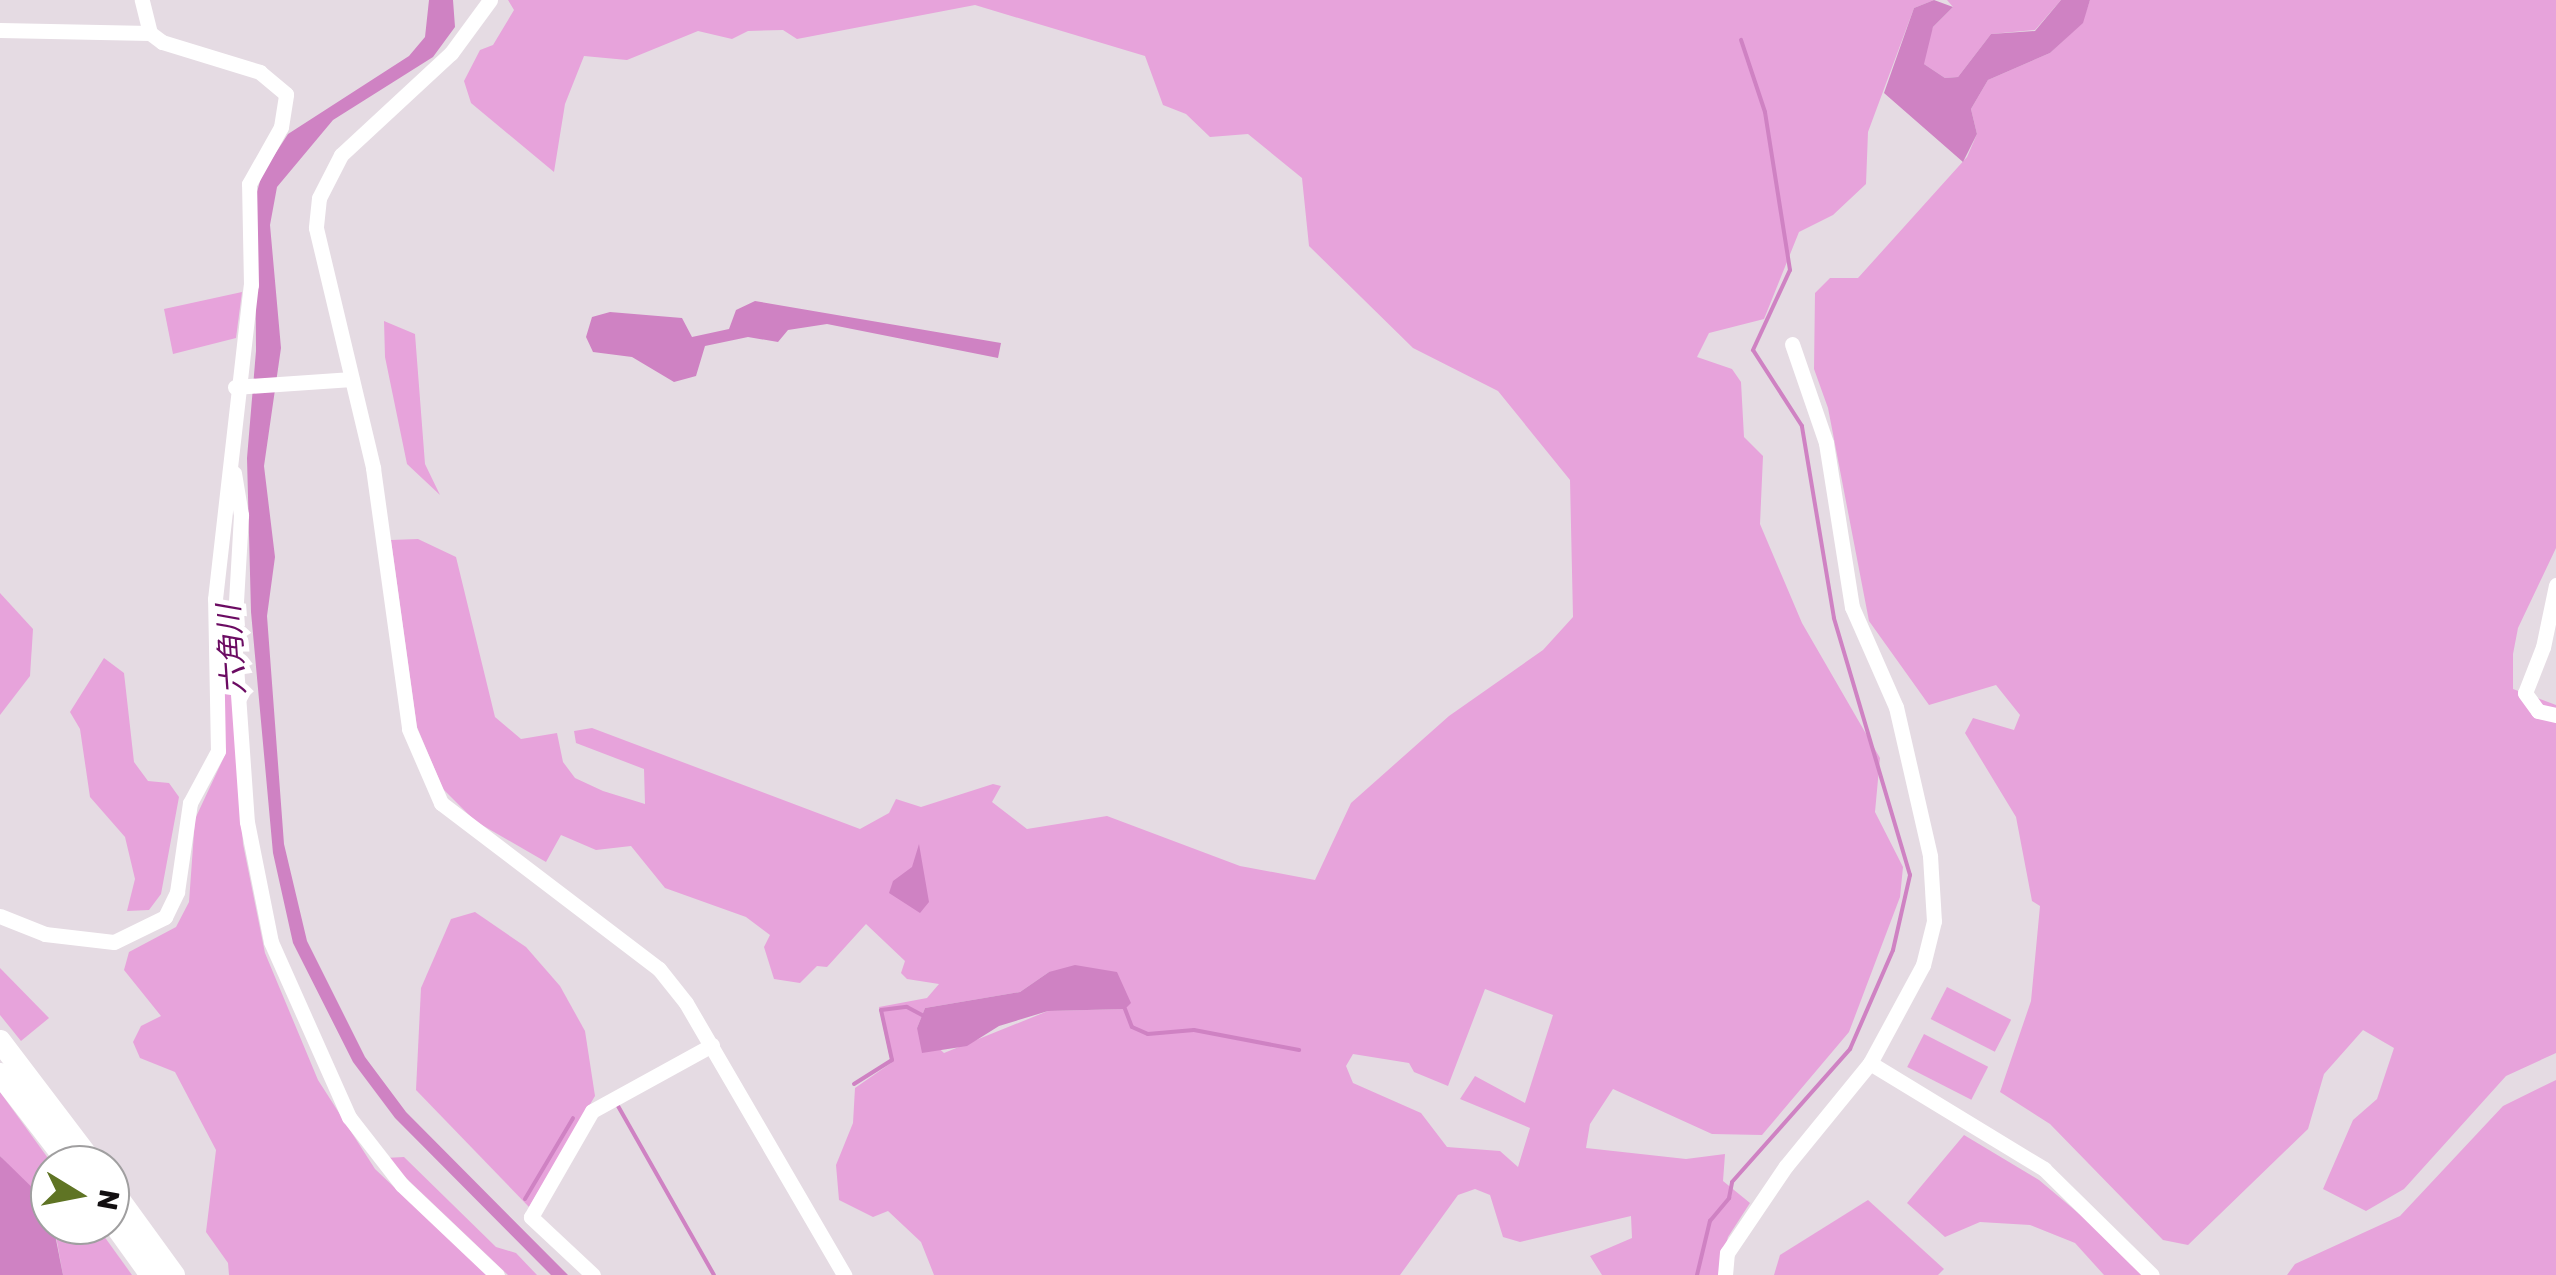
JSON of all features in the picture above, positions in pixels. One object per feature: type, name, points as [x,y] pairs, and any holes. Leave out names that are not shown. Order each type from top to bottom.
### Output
[{"type":"highway","points":[[0,1040],[79,1145]]},
{"type":"highway","points":[[0,1074],[55,1145]]},
{"type":"highway","points":[[130,1214],[174,1275]]},
{"type":"highway","points":[[129,1245],[151,1275]]},
{"type":"street","points":[[142,0],[150,34]]},
{"type":"street","points":[[490,0],[452,54],[327,174],[316,228],[352,379],[420,767],[440,803],[466,828],[659,969],[712,1045],[844,1275]]},
{"type":"street","points":[[0,30],[150,34],[260,72],[286,94],[281,127],[249,184],[250,285],[233,461],[214,600],[218,750],[190,803],[172,906],[165,917],[114,942],[45,934],[0,916]]},
{"type":"street","points":[[1725,1275],[1726,1254],[1786,1166],[1870,1063],[1923,965],[1934,921],[1930,856],[1896,707],[1852,607],[1826,443],[1792,344]]},
{"type":"street","points":[[241,385],[352,379]]},
{"type":"street","points":[[233,461],[241,515],[234,637],[247,822],[271,942],[349,1117],[402,1185],[496,1275]]},
{"type":"street","points":[[2556,585],[2544,647],[2525,693],[2538,712],[2556,715]]},
{"type":"street","points":[[593,1275],[531,1217],[592,1111],[712,1045]]},
{"type":"street","points":[[1870,1063],[2044,1170],[2152,1275]]},
{"type":"shaded area","points":[[429,0],[453,0],[455,27],[433,57],[333,120],[277,187],[270,225],[281,348],[264,466],[275,557],[267,616],[284,844],[307,941],[365,1057],[406,1112],[568,1275],[551,1275],[395,1118],[353,1062],[293,943],[273,853],[251,612],[247,458],[256,351],[255,199],[262,174],[288,134],[409,56],[425,37]]},
{"type":"shaded area","points":[[508,0],[1934,0],[1914,8],[1868,132],[1866,184],[1833,215],[1799,232],[1764,319],[1709,333],[1697,357],[1732,369],[1741,382],[1744,437],[1763,456],[1760,524],[1802,623],[1880,758],[1875,812],[1903,867],[1900,897],[1849,1032],[1762,1135],[1712,1134],[1613,1089],[1590,1124],[1586,1148],[1686,1159],[1725,1154],[1723,1181],[1750,1203],[1728,1237],[1718,1275],[1602,1275],[1590,1256],[1632,1238],[1631,1216],[1520,1242],[1503,1237],[1490,1195],[1475,1189],[1458,1195],[1400,1275],[934,1275],[921,1242],[888,1211],[873,1217],[839,1200],[836,1165],[853,1123],[855,1088],[891,1063],[879,1007],[927,998],[939,984],[907,979],[901,973],[905,961],[866,924],[827,967],[817,966],[800,983],[774,979],[764,947],[770,935],[746,917],[665,888],[631,846],[596,850],[561,835],[546,862],[475,821],[443,789],[417,727],[391,540],[418,539],[456,557],[495,717],[521,739],[557,733],[563,762],[575,778],[603,791],[645,804],[644,769],[576,743],[574,731],[592,728],[860,829],[889,813],[896,799],[921,807],[993,784],[1001,786],[992,802],[1027,829],[1107,816],[1240,866],[1315,880],[1351,803],[1449,716],[1543,650],[1573,617],[1570,480],[1498,391],[1413,348],[1309,246],[1302,178],[1248,134],[1210,137],[1186,114],[1163,105],[1145,56],[975,5],[797,39],[783,30],[748,31],[732,39],[698,31],[627,60],[584,56],[565,104],[554,172],[471,103],[464,81],[480,50],[493,45],[514,10]],"holes":[[[1049,972],[1124,1009],[1048,1011],[944,1053],[917,1028],[925,1008],[1020,992]],[[1485,989],[1553,1015],[1525,1103],[1475,1076],[1460,1099],[1530,1128],[1518,1167],[1500,1151],[1447,1147],[1421,1113],[1353,1083],[1346,1066],[1353,1054],[1409,1063],[1414,1072],[1448,1086]]]},
{"type":"shaded area","points":[[1934,0],[1953,7],[1933,27],[1924,64],[1945,78],[1958,77],[1991,34],[2035,31],[2061,0],[2090,0],[2083,23],[2050,53],[1988,80],[1971,109],[1977,134],[1963,162],[1884,93],[1914,8]]},
{"type":"shaded area","points":[[1947,0],[2061,0],[2035,30],[1991,34],[1958,77],[1945,78],[1924,64],[1924,52],[1933,27],[1953,7]]},
{"type":"shaded area","points":[[2090,0],[2556,0],[2556,548],[2518,628],[2513,689],[2556,705],[2556,1053],[2506,1076],[2404,1189],[2366,1211],[2323,1189],[2353,1120],[2377,1099],[2394,1048],[2363,1030],[2324,1074],[2308,1129],[2188,1245],[2163,1240],[2050,1124],[2000,1092],[2031,1001],[2040,906],[2032,901],[2016,817],[1965,733],[1973,718],[2014,730],[2020,715],[1996,685],[1929,705],[1869,621],[1828,408],[1814,369],[1815,293],[1830,278],[1858,278],[1967,157],[1977,134],[1971,109],[1988,80],[2050,53],[2082,23]]},
{"type":"shaded area","points":[[242,292],[236,338],[173,354],[164,309]]},
{"type":"shaded area","points":[[755,301],[1001,343],[998,358],[827,324],[788,330],[778,342],[748,337],[705,346],[696,376],[674,382],[632,357],[593,352],[586,337],[592,317],[610,312],[682,318],[692,337],[729,329],[736,310]]},
{"type":"shaded area","points":[[384,321],[415,334],[425,464],[440,495],[407,464],[385,357]]},
{"type":"shaded area","points":[[0,593],[33,629],[30,676],[0,715]]},
{"type":"shaded area","points":[[228,614],[243,844],[265,953],[318,1080],[375,1169],[487,1275],[229,1275],[228,1263],[206,1232],[216,1150],[175,1072],[140,1058],[133,1042],[141,1026],[161,1016],[124,970],[129,952],[176,927],[189,902],[195,819],[224,757],[222,624]]},
{"type":"shaded area","points":[[104,658],[124,673],[134,762],[148,781],[169,783],[179,797],[161,894],[149,910],[127,911],[135,879],[125,837],[90,797],[80,729],[70,712]]},
{"type":"shaded area","points":[[919,844],[929,902],[920,913],[889,893],[893,881],[912,867]]},
{"type":"shaded area","points":[[475,912],[526,947],[560,986],[585,1031],[595,1096],[529,1207],[416,1090],[421,988],[451,919]]},
{"type":"shaded area","points":[[1075,965],[1117,972],[1131,1003],[1125,1009],[1048,1011],[999,1026],[967,1046],[922,1053],[917,1028],[925,1008],[1020,992],[1049,972]]},
{"type":"shaded area","points":[[0,968],[49,1018],[21,1041],[0,1015]]},
{"type":"shaded area","points":[[1947,987],[2011,1020],[1995,1052],[1931,1019]]},
{"type":"shaded area","points":[[1924,1034],[1988,1067],[1971,1100],[1907,1067]]},
{"type":"shaded area","points":[[2556,1080],[2556,1275],[2287,1275],[2295,1264],[2400,1216],[2503,1106]]},
{"type":"shaded area","points":[[0,1092],[38,1145],[30,1145],[30,1188],[0,1156]]},
{"type":"shaded area","points":[[1964,1135],[2039,1180],[2152,1275],[2104,1275],[2075,1243],[2030,1225],[1980,1222],[1945,1237],[1907,1203]]},
{"type":"shaded area","points":[[0,1156],[30,1185],[30,1245],[57,1245],[63,1275],[0,1275]]},
{"type":"shaded area","points":[[404,1157],[496,1247],[516,1253],[537,1275],[508,1275],[385,1158]]},
{"type":"shaded area","points":[[1868,1200],[1944,1269],[1938,1275],[1774,1275],[1780,1255]]},
{"type":"shaded area","points":[[58,1245],[110,1245],[132,1275],[63,1275]]},
{"type":"waterway","points":[[1697,1275],[1710,1221],[1729,1198],[1732,1182],[1850,1049],[1893,950],[1910,875],[1834,618],[1802,426],[1753,350],[1790,270],[1765,112],[1741,40]]},
{"type":"waterway","points":[[854,1084],[892,1060],[881,1010],[907,1007],[922,1015]]},
{"type":"waterway","points":[[1125,1009],[1132,1027],[1148,1034],[1194,1030],[1299,1050]]},
{"type":"waterway","points":[[618,1106],[714,1275]]},
{"type":"waterway","points":[[525,1199],[573,1118]]},
{"type":"water label","name":"六角川","points":[[232,650]]}]
